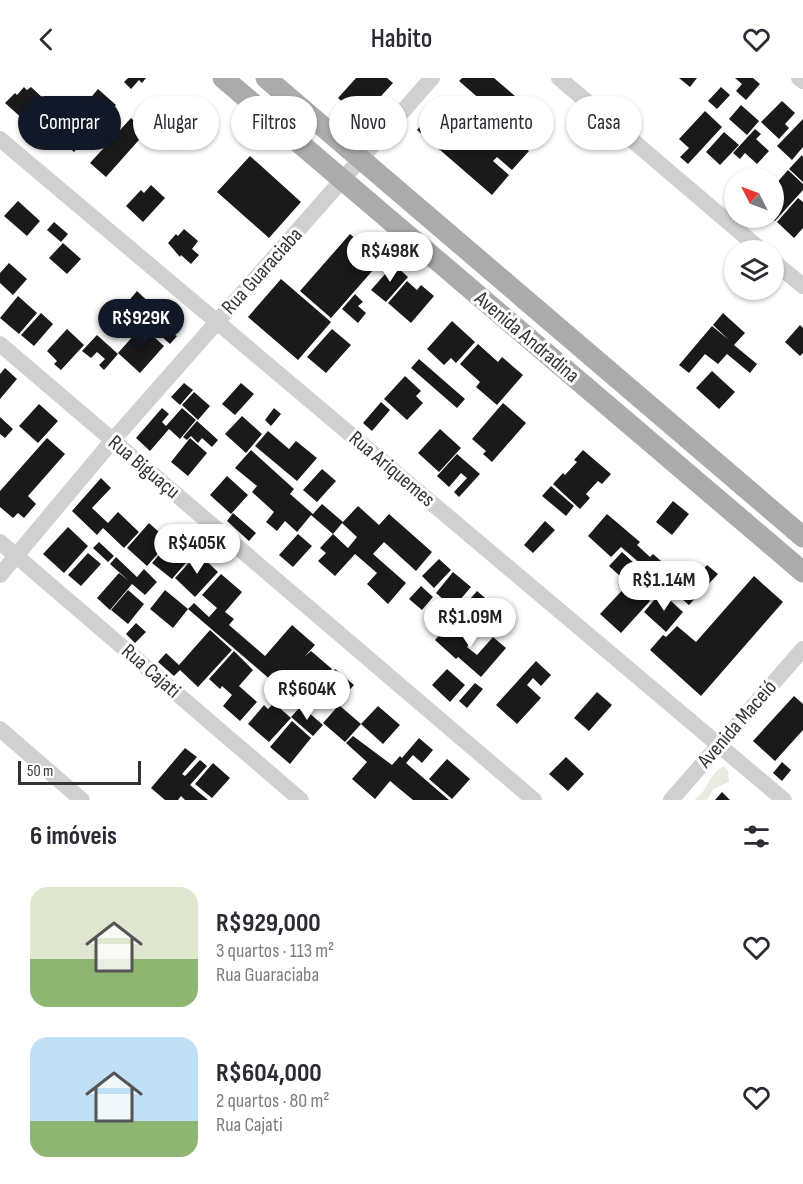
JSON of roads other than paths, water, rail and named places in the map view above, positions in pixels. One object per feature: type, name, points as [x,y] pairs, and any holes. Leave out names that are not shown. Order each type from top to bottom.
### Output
[{"type":"main road","name":"Avenida Andradina","points":[[223,78],[803,572]]},
{"type":"main road","name":"Avenida Andradina","points":[[266,78],[803,537]]},
{"type":"street","name":"Rua Guaraciaba","points":[[0,575],[113,440],[432,78]]},
{"type":"street","points":[[559,78],[749,240]]},
{"type":"street","points":[[799,78],[803,81]]},
{"type":"street","name":"Rua Ariquemes","points":[[0,139],[784,800]]},
{"type":"street","points":[[784,270],[803,286]]},
{"type":"street","name":"Rua Biguaçu","points":[[0,344],[534,800]]},
{"type":"street","name":"Rua Cajati","points":[[0,542],[301,800]]},
{"type":"street","name":"Avenida Maceió","points":[[671,800],[803,649]]},
{"type":"street","points":[[0,729],[82,800]]}]
